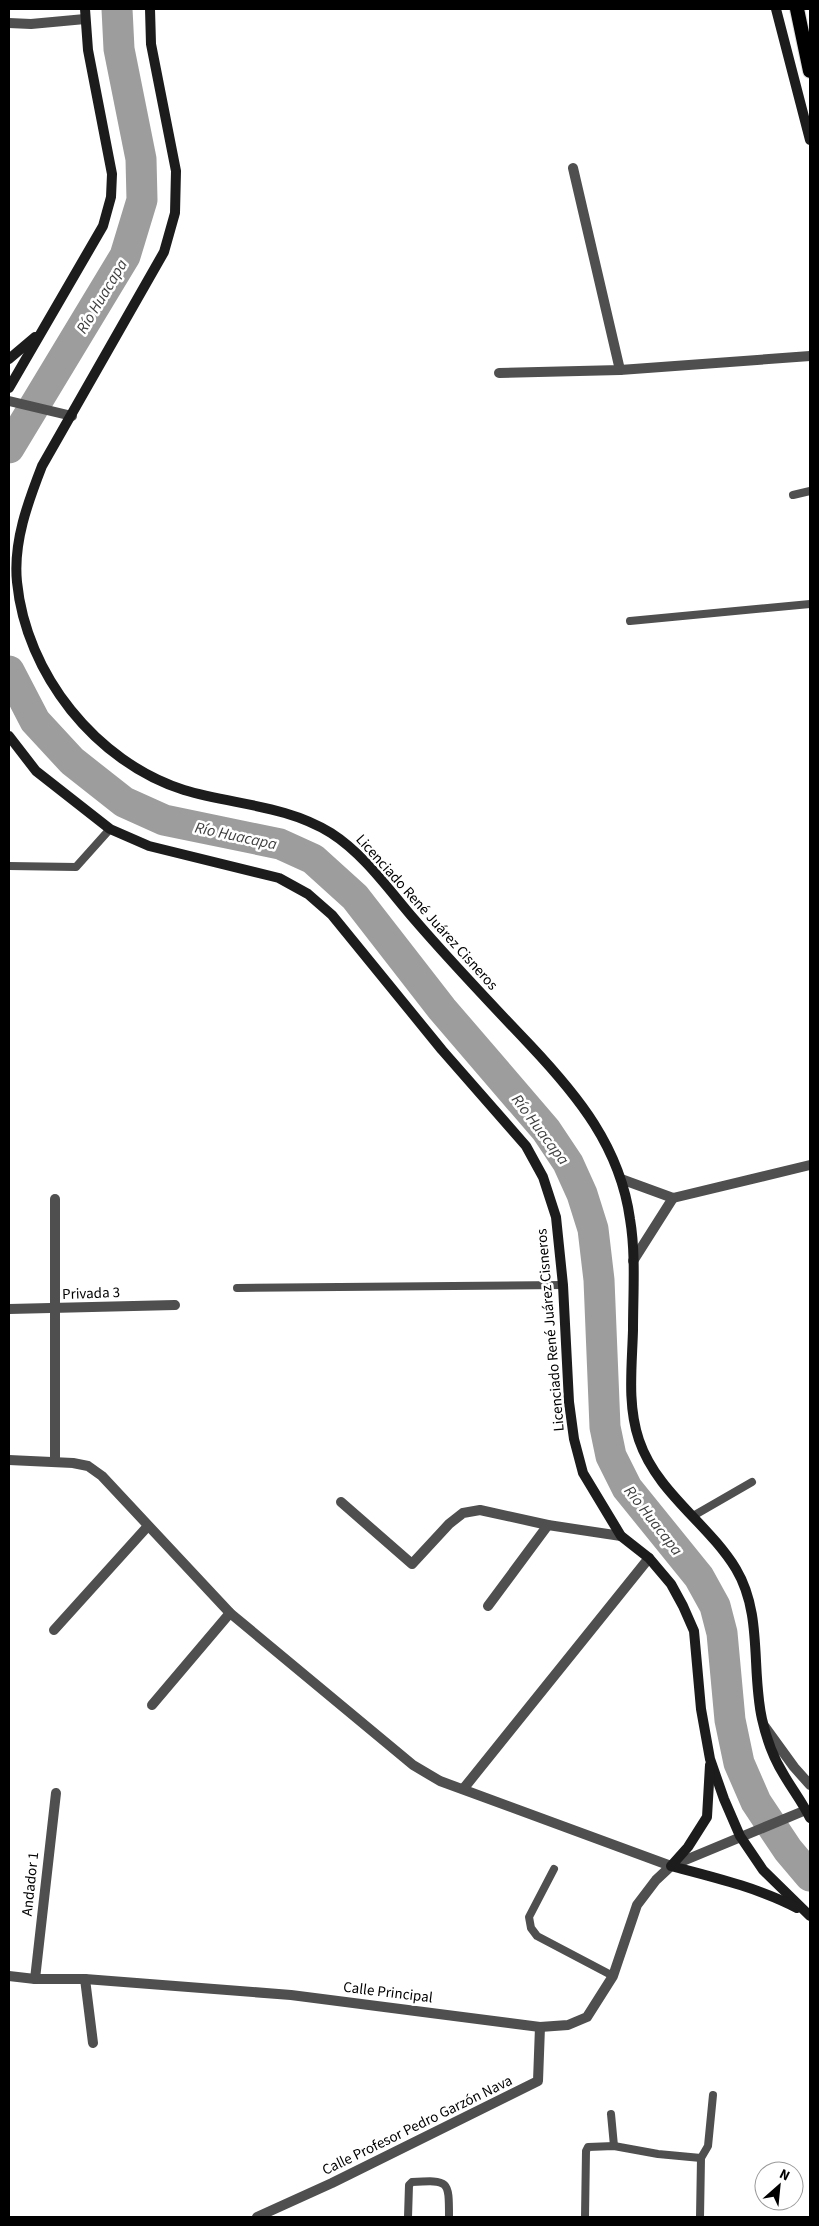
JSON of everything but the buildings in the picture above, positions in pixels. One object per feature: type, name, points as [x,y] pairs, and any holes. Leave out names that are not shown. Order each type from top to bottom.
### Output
[{"type":"highway","points":[[797,9],[810,71]]},
{"type":"main road","name":"Licenciado René Juárez Cisneros","points":[[150,9],[151,44],[176,171],[175,213],[164,252],[68,415],[42,466],[30,496],[20,538],[17,580],[26,627],[46,675],[77,717],[112,750],[141,772],[184,790],[270,808],[303,818],[334,835],[362,859],[469,982],[566,1084],[606,1141],[621,1178],[631,1221],[633,1260],[632,1406],[638,1439],[651,1466],[736,1569],[746,1592],[753,1619],[757,1692],[763,1725],[781,1770],[809,1813]]},
{"type":"main road","points":[[776,9],[810,140]]},
{"type":"main road","points":[[9,388],[103,226],[111,197],[111,167],[88,50],[85,14]]},
{"type":"main road","points":[[9,359],[41,331]]},
{"type":"main road","name":"Licenciado René Juárez Cisneros","points":[[9,737],[36,771],[110,829],[149,846],[279,878],[308,894],[332,916],[442,1050],[526,1146],[544,1177],[556,1217],[563,1285],[569,1402],[574,1439],[583,1472],[621,1536],[649,1558],[671,1584],[694,1631],[701,1709],[710,1759],[763,1870],[810,1916]]},
{"type":"main road","points":[[710,1759],[707,1817],[693,1840],[671,1866],[703,1874],[781,1900],[810,1916]]},
{"type":"street","points":[[9,23],[31,24],[85,14]]},
{"type":"street","points":[[573,168],[620,370]]},
{"type":"street","points":[[500,373],[620,370],[810,356]]},
{"type":"street","points":[[12,402],[68,415]]},
{"type":"street","points":[[621,1178],[673,1198],[810,1165]]},
{"type":"street","points":[[633,1260],[673,1198]]},
{"type":"street","points":[[55,1200],[57,1309],[55,1462]]},
{"type":"street","name":"Privada 3","points":[[9,1309],[175,1305]]},
{"type":"street","points":[[9,1460],[88,1466],[102,1476],[230,1613],[413,1764],[440,1781],[464,1788],[671,1866],[796,1815],[809,1813]]},
{"type":"street","points":[[341,1502],[412,1564],[449,1524],[463,1513],[480,1510],[548,1525],[621,1536]]},
{"type":"street","points":[[488,1606],[548,1525]]},
{"type":"street","points":[[54,1630],[148,1526]]},
{"type":"street","points":[[464,1788],[649,1558]]},
{"type":"street","points":[[152,1705],[230,1613]]},
{"type":"street","points":[[763,1725],[810,1785]]},
{"type":"street","name":"Andador 1","points":[[35,1979],[56,1793]]},
{"type":"street","name":"Calle Principal","points":[[9,1976],[35,1979],[85,1979],[291,1995],[540,2026],[568,2025],[587,2017],[612,1976],[637,1905],[656,1880],[671,1866]]},
{"type":"street","points":[[85,1979],[93,2043]]},
{"type":"street","name":"Calle Profesor Pedro Garzón Nava","points":[[257,2217],[332,2183],[534,2084],[540,2078],[540,2026]]},
{"type":"lane","points":[[793,495],[810,491]]},
{"type":"lane","points":[[630,621],[810,604]]},
{"type":"lane","points":[[9,866],[76,867],[110,829]]},
{"type":"lane","points":[[237,1288],[563,1285]]},
{"type":"lane","points":[[693,1516],[752,1482]]},
{"type":"lane","points":[[554,1869],[529,1917],[531,1928],[538,1936],[612,1976]]},
{"type":"lane","points":[[700,2217],[701,2158],[708,2146],[713,2095]]},
{"type":"lane","points":[[611,2114],[614,2146]]},
{"type":"lane","points":[[585,2217],[586,2151],[591,2147],[614,2146],[658,2154],[701,2158]]},
{"type":"lane","points":[[408,2217],[409,2185],[412,2182],[439,2181],[449,2191],[449,2217]]},
{"type":"waterway","name":"Río Huacapa","points":[[9,448],[125,256],[142,200],[141,159],[119,49],[117,9]]},
{"type":"waterway","name":"Río Huacapa","points":[[9,671],[35,721],[72,761],[124,802],[164,820],[280,844],[313,859],[355,897],[442,1009],[546,1130],[568,1163],[582,1194],[593,1229],[599,1280],[605,1427],[611,1456],[627,1488],[699,1577],[715,1606],[722,1633],[730,1720],[739,1763],[756,1802],[788,1850],[810,1876]]}]
